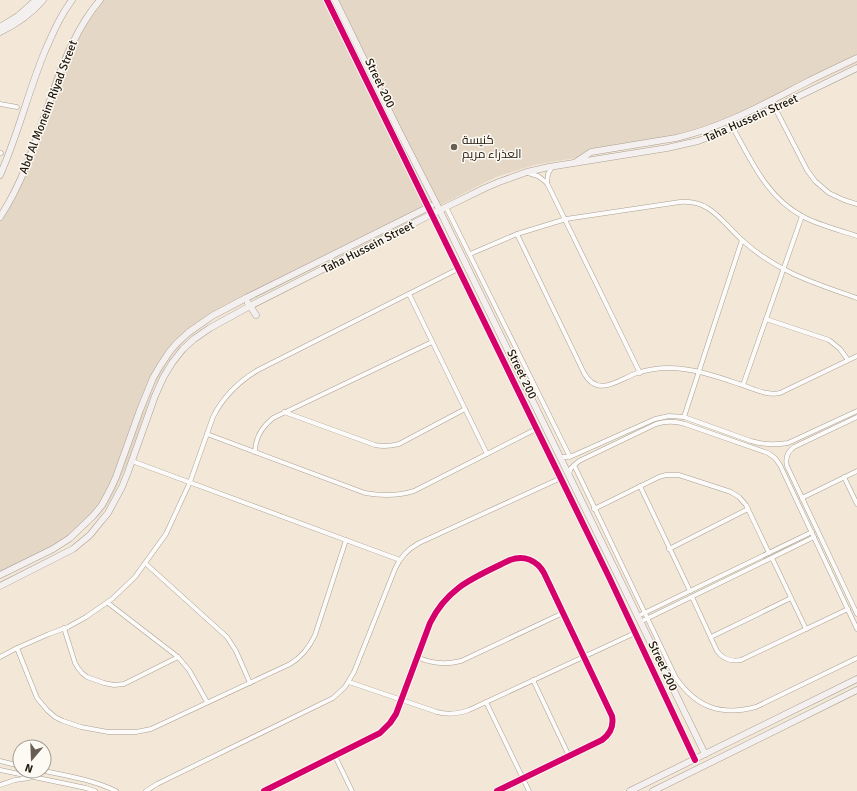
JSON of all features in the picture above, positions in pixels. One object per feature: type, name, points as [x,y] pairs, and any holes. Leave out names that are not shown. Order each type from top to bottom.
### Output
[{"type":"main road","points":[[0,27],[18,16],[36,0]]},
{"type":"main road","points":[[0,32],[23,19],[43,0]]},
{"type":"main road","name":"Abd Al Moneim Riyad Street","points":[[0,175],[38,70],[56,26],[72,0]]},
{"type":"main road","name":"Abd Al Moneim Riyad Street","points":[[0,217],[20,181],[72,44],[86,19],[100,0]]},
{"type":"main road","name":"Street 200","points":[[327,0],[635,632],[694,760]]},
{"type":"main road","name":"Street 200","points":[[335,0],[399,131],[440,210],[705,754]]},
{"type":"main road","name":"Taha Hussein Street","points":[[574,163],[591,152],[676,138],[716,126],[747,113],[857,58]]},
{"type":"main road","name":"Taha Hussein Street","points":[[0,586],[73,548],[90,535],[98,526],[115,502],[124,482],[163,378],[183,349],[202,333],[250,306],[446,207],[506,179],[527,172],[552,167],[678,147],[708,138],[733,128],[857,68]]},
{"type":"main road","name":"Taha Hussein Street","points":[[0,575],[53,549],[70,538],[102,505],[121,465],[144,398],[153,378],[177,343],[189,332],[205,320],[246,298],[436,203]]},
{"type":"main road","points":[[246,298],[256,315]]},
{"type":"main road","points":[[630,791],[857,679]]},
{"type":"main road","points":[[653,791],[857,690]]},
{"type":"street","points":[[0,104],[17,107]]},
{"type":"street","points":[[774,108],[807,170],[815,181],[829,193],[857,204]]},
{"type":"street","points":[[733,128],[762,180],[770,191],[785,205],[810,220],[857,236]]},
{"type":"street","points":[[547,183],[548,174],[552,167]]},
{"type":"street","points":[[527,172],[538,176],[547,183],[566,219],[640,373]]},
{"type":"street","points":[[470,254],[517,234],[566,219],[691,201],[710,209],[742,240],[783,270],[857,298]]},
{"type":"street","points":[[446,207],[570,457]]},
{"type":"street","points":[[743,385],[802,216]]},
{"type":"street","points":[[517,234],[587,378],[596,385],[608,386],[640,373],[658,369],[676,368],[699,372],[770,394],[780,393],[857,356]]},
{"type":"street","points":[[684,417],[742,240]]},
{"type":"street","points":[[0,657],[86,617],[108,603],[128,584],[166,534],[190,482],[213,417],[220,404],[246,377],[458,269]]},
{"type":"street","points":[[409,294],[487,454]]},
{"type":"street","points":[[766,319],[829,340],[840,349],[848,360]]},
{"type":"street","points":[[255,452],[257,439],[263,427],[273,418],[432,342]]},
{"type":"street","points":[[284,412],[375,445],[387,446],[399,444],[465,409]]},
{"type":"street","points":[[560,457],[570,457],[662,417],[684,417],[760,444],[779,445],[788,443],[857,411]]},
{"type":"street","points":[[857,417],[794,447],[788,453],[786,458],[787,466],[855,605],[857,614]]},
{"type":"street","points":[[568,475],[574,465],[579,461],[656,424],[668,422],[685,424],[772,456],[780,465],[857,629]]},
{"type":"street","points":[[207,434],[365,493],[387,496],[414,491],[536,429]]},
{"type":"street","points":[[132,461],[400,560]]},
{"type":"street","points":[[574,465],[676,678],[692,697],[703,704],[729,711],[756,707],[857,658]]},
{"type":"street","points":[[802,498],[857,471]]},
{"type":"street","points":[[594,509],[659,477],[666,475],[679,475],[731,492],[739,497],[748,509],[769,553]]},
{"type":"street","points":[[844,477],[857,504]]},
{"type":"street","points":[[146,791],[157,784],[328,701],[341,691],[349,682],[395,569],[400,560],[410,549],[419,543],[560,478]]},
{"type":"street","points":[[640,486],[690,591]]},
{"type":"street","points":[[669,549],[748,509]]},
{"type":"street","points":[[639,619],[645,613],[812,532]]},
{"type":"street","points":[[639,619],[647,618],[814,538]]},
{"type":"street","points":[[17,648],[35,693],[43,706],[59,719],[81,727],[108,732],[136,732],[151,729],[294,661],[302,654],[310,645],[314,635],[346,540]]},
{"type":"street","points":[[264,791],[384,730],[393,719],[402,700],[433,617],[440,606],[449,595],[466,582],[514,559],[521,558],[534,562],[544,573],[612,716],[612,725],[609,734],[604,738],[497,791]]},
{"type":"street","points":[[772,558],[806,629]]},
{"type":"street","points":[[145,563],[227,637],[236,651],[250,682]]},
{"type":"street","points":[[692,597],[717,651],[724,659],[730,661],[741,660],[848,609]]},
{"type":"street","points":[[711,637],[791,598]]},
{"type":"street","points":[[108,603],[178,657],[189,670],[208,702]]},
{"type":"street","points":[[417,657],[438,664],[461,662],[563,613]]},
{"type":"street","points":[[64,628],[78,668],[84,675],[104,683],[114,685],[124,684],[178,657]]},
{"type":"street","points":[[349,682],[436,712],[447,714],[461,713],[635,632]]},
{"type":"street","points":[[533,680],[569,756]]},
{"type":"street","points":[[486,702],[529,791]]},
{"type":"street","points":[[335,756],[352,791]]},
{"type":"street","points":[[0,761],[12,764]]},
{"type":"street","points":[[0,770],[12,773]]},
{"type":"street","points":[[52,773],[88,780],[116,791]]},
{"type":"street","points":[[0,785],[15,780],[24,779]]},
{"type":"street","points":[[39,779],[95,791]]},
{"type":"shaded area","points":[[97,0],[857,0],[857,63],[771,103],[658,144],[534,165],[496,177],[214,319],[187,339],[172,355],[167,363],[154,387],[128,462],[116,489],[107,506],[99,516],[74,538],[58,549],[0,579],[0,213],[18,176],[55,73],[67,45],[82,18]]},
{"type":"cycle path","points":[[327,0],[609,577],[695,760]]},
{"type":"cycle path","points":[[264,791],[380,733],[390,723],[396,714],[430,623],[437,610],[445,600],[454,591],[474,578],[510,560],[525,558],[538,565],[544,573],[612,716],[612,726],[602,740],[497,791]]},
{"type":"place","name":"كنيسة العذراء مريم","points":[[454,147]]}]
